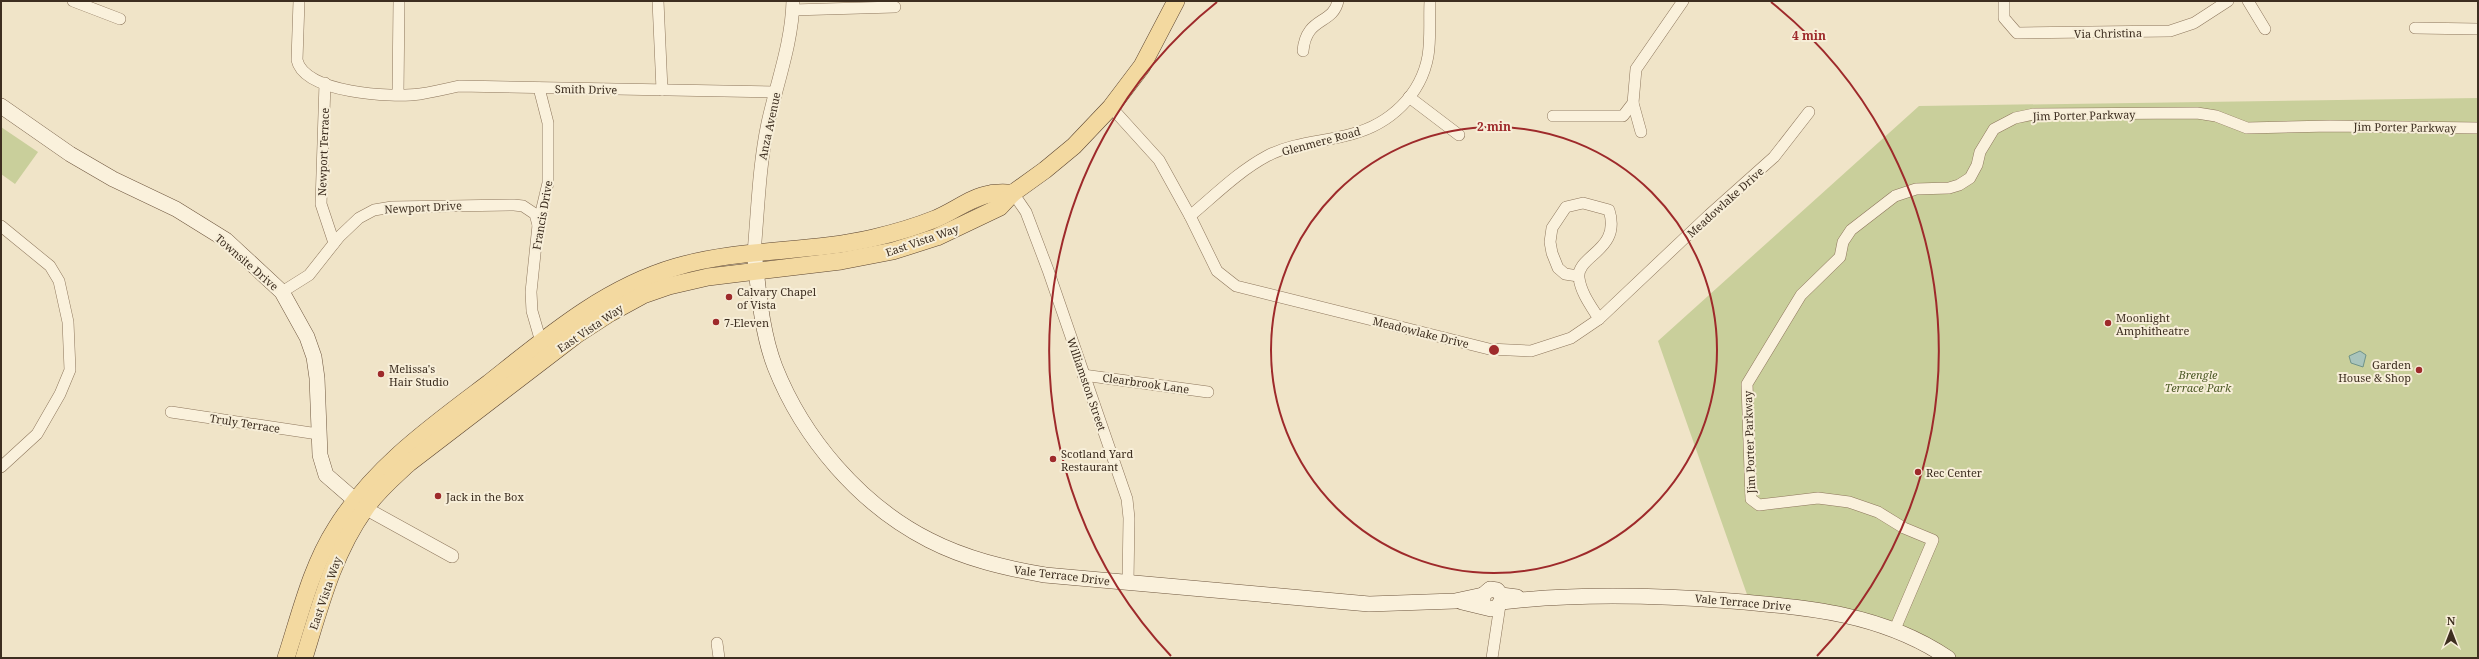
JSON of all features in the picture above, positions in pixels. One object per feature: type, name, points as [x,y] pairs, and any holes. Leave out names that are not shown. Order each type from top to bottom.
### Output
[{"type":"main road","name":"East Vista Way","points":[[304,658],[331,572],[360,504],[384,486],[409,462],[522,378],[576,335],[610,313],[643,295],[694,280],[841,261],[893,251],[965,225],[1000,208],[1013,193],[1045,170],[1074,146],[1111,107],[1142,66],[1176,1]]},
{"type":"main road","name":"Townsite Drive","points":[[1,106],[70,154],[114,179],[176,209],[226,240],[282,292],[307,337],[314,357],[317,378],[320,455],[326,475],[360,504]]},
{"type":"main road","name":"East Vista Way","points":[[286,658],[324,549],[360,504],[388,464],[417,438],[574,317],[626,286],[670,269],[693,263],[754,253],[815,247],[872,238],[936,218],[988,194],[1013,193]]},
{"type":"main road","name":"Vale Terrace Drive","points":[[754,253],[762,318],[775,366],[792,402],[816,442],[850,481],[871,501],[929,540],[978,560],[1004,568],[1045,575],[1369,604],[1455,601],[1493,602],[1528,599],[1658,595],[1822,610],[1857,617],[1895,630],[1948,658]]},
{"type":"main road","points":[[522,378],[519,374],[520,368],[562,336],[574,317]]},
{"type":"street","points":[[73,1],[120,19]]},
{"type":"street","name":"Smith Drive","points":[[299,1],[297,60],[299,69],[325,83],[355,93],[418,94],[459,86],[776,92]]},
{"type":"street","points":[[398,94],[399,1]]},
{"type":"street","points":[[658,1],[662,90]]},
{"type":"street","points":[[1303,52],[1304,37],[1309,30],[1333,12],[1338,1]]},
{"type":"street","name":"Glenmere Road","points":[[1190,216],[1240,175],[1267,156],[1298,144],[1352,134],[1381,123],[1399,109],[1409,98],[1422,77],[1428,55],[1430,1]]},
{"type":"street","points":[[1641,132],[1633,103],[1636,69],[1683,1]]},
{"type":"street","name":"Via Christina","points":[[2004,1],[2004,18],[2018,33],[2074,33],[2170,31],[2194,23],[2228,1]]},
{"type":"street","points":[[2248,1],[2265,29]]},
{"type":"street","points":[[793,5],[895,7]]},
{"type":"street","name":"Anza Avenue","points":[[754,253],[762,156],[776,92],[787,52],[793,5]]},
{"type":"street","points":[[2415,28],[2478,29]]},
{"type":"street","name":"Newport Terrace","points":[[325,83],[321,204],[334,243]]},
{"type":"street","name":"Francis Drive","points":[[539,88],[548,123],[548,183],[538,225],[531,292],[532,311],[541,342]]},
{"type":"street","points":[[1409,98],[1459,134]]},
{"type":"street","points":[[1552,116],[1623,116],[1633,103]]},
{"type":"street","name":"Meadowlake Drive","points":[[1111,107],[1159,160],[1190,216],[1217,271],[1236,286],[1489,349],[1531,350],[1571,338],[1599,320],[1709,215],[1774,157],[1809,112]]},
{"type":"street","name":"Jim Porter Parkway","points":[[1895,630],[1933,540],[1904,528],[1878,512],[1849,502],[1818,498],[1759,505],[1751,499],[1747,384],[1801,295],[1840,257],[1843,242],[1851,230],[1895,196],[1916,189],[1949,188],[1959,185],[1970,178],[1977,165],[1980,152],[1994,129],[2015,118],[2034,114],[2197,113],[2216,116],[2247,128],[2304,126],[2478,128]]},
{"type":"street","name":"Williamston Street","points":[[1013,193],[1026,212],[1127,499],[1128,582]]},
{"type":"street","points":[[1578,276],[1566,274],[1558,268],[1550,242],[1552,228],[1566,207],[1583,202],[1609,210],[1611,217],[1609,240],[1580,268],[1578,276],[1582,290],[1599,320]]},
{"type":"street","name":"Newport Drive","points":[[282,292],[309,275],[334,243],[365,214],[392,207],[514,205],[523,206],[535,214],[538,225]]},
{"type":"street","points":[[1,467],[38,434],[60,394],[70,370],[68,322],[59,281],[50,266],[3,230]]},
{"type":"street","name":"Clearbrook Lane","points":[[1083,375],[1208,392]]},
{"type":"street","name":"Truly Terrace","points":[[171,412],[318,434]]},
{"type":"street","name":"Townsite Drive","points":[[360,504],[452,556]]},
{"type":"street","points":[[1492,658],[1494,635],[1493,602]]},
{"type":"street","points":[[717,643],[719,658]]},
{"type":"green space","name":"Brengle Terrace Park","points":[[2478,98],[2478,658],[1950,658],[1895,630],[1750,603],[1658,341],[1919,106]]},
{"type":"green space","points":[[1,127],[38,152],[15,184],[1,174]]},
{"type":"water","points":[[2360,351],[2366,355],[2363,367],[2351,363],[2349,356]]},
{"type":"place","name":"Calvary Chapel of Vista","points":[[729,297]]},
{"type":"place","name":"7-Eleven","points":[[716,322]]},
{"type":"place","name":"Moonlight Amphitheatre","points":[[2108,323]]},
{"type":"place","name":"Garden House & Shop","points":[[2419,370]]},
{"type":"place","name":"Melissa's Hair Studio","points":[[381,374]]},
{"type":"place","name":"Scotland Yard Restaurant","points":[[1053,459]]},
{"type":"place","name":"Rec Center","points":[[1918,472]]},
{"type":"place","name":"Jack in the Box","points":[[438,496]]}]
